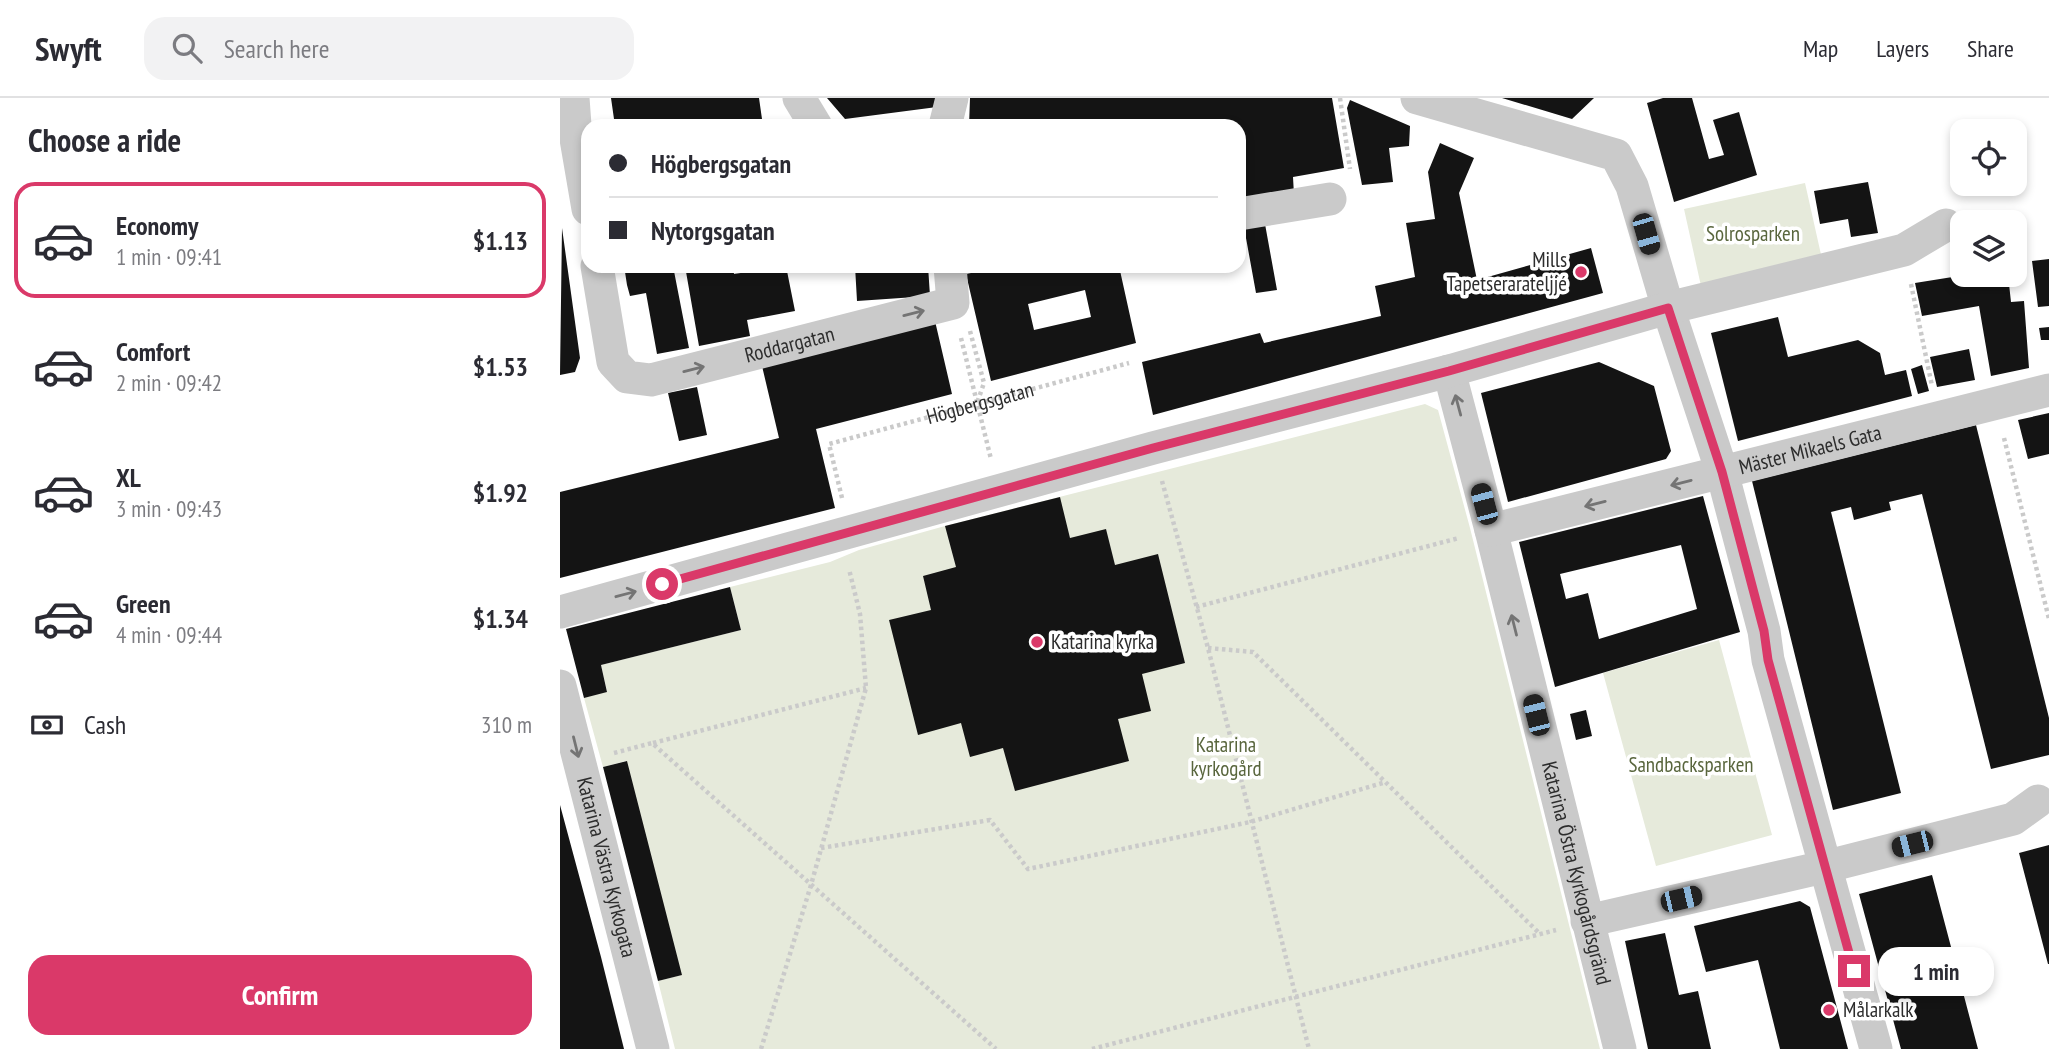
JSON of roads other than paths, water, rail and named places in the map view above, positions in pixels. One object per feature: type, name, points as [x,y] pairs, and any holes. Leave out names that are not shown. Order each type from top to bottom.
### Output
[{"type":"street","points":[[573,98],[568,141],[581,176]]},
{"type":"street","points":[[799,98],[812,119]]},
{"type":"street","points":[[947,119],[952,98]]},
{"type":"street","points":[[1418,98],[1616,155],[1632,186],[1668,308],[1722,472],[1764,631],[1768,660],[1876,1049]]},
{"type":"street","points":[[1246,213],[1331,199]]},
{"type":"street","points":[[560,612],[1153,448],[1449,371],[1668,308],[1904,250],[1946,225]]},
{"type":"street","name":"Roddargatan","points":[[598,273],[614,362],[627,377],[651,380],[953,303],[951,273]]},
{"type":"street","name":"Katarina Östra Kyrkogårdsgränd","points":[[1449,371],[1619,1049]]},
{"type":"street","name":"Mäster Mikaels Gata","points":[[1490,530],[2049,390]]},
{"type":"street","name":"Katarina Västra Kyrkogata","points":[[560,686],[653,1049]]},
{"type":"street","points":[[1587,921],[1824,867],[2013,819],[2038,801]]},
{"type":"place","name":"Mills Tapetserarateljjé","points":[[1581,272]]},
{"type":"place","name":"Katarina kyrka","points":[[1037,642]]},
{"type":"place","name":"Målarkalk","points":[[1829,1010]]},
{"type":"park label","name":"Solrosparken","points":[[1753,234]]},
{"type":"park label","name":"Katarina kyrkogård","points":[[1226,757]]},
{"type":"park label","name":"Sandbacksparken","points":[[1691,765]]}]
